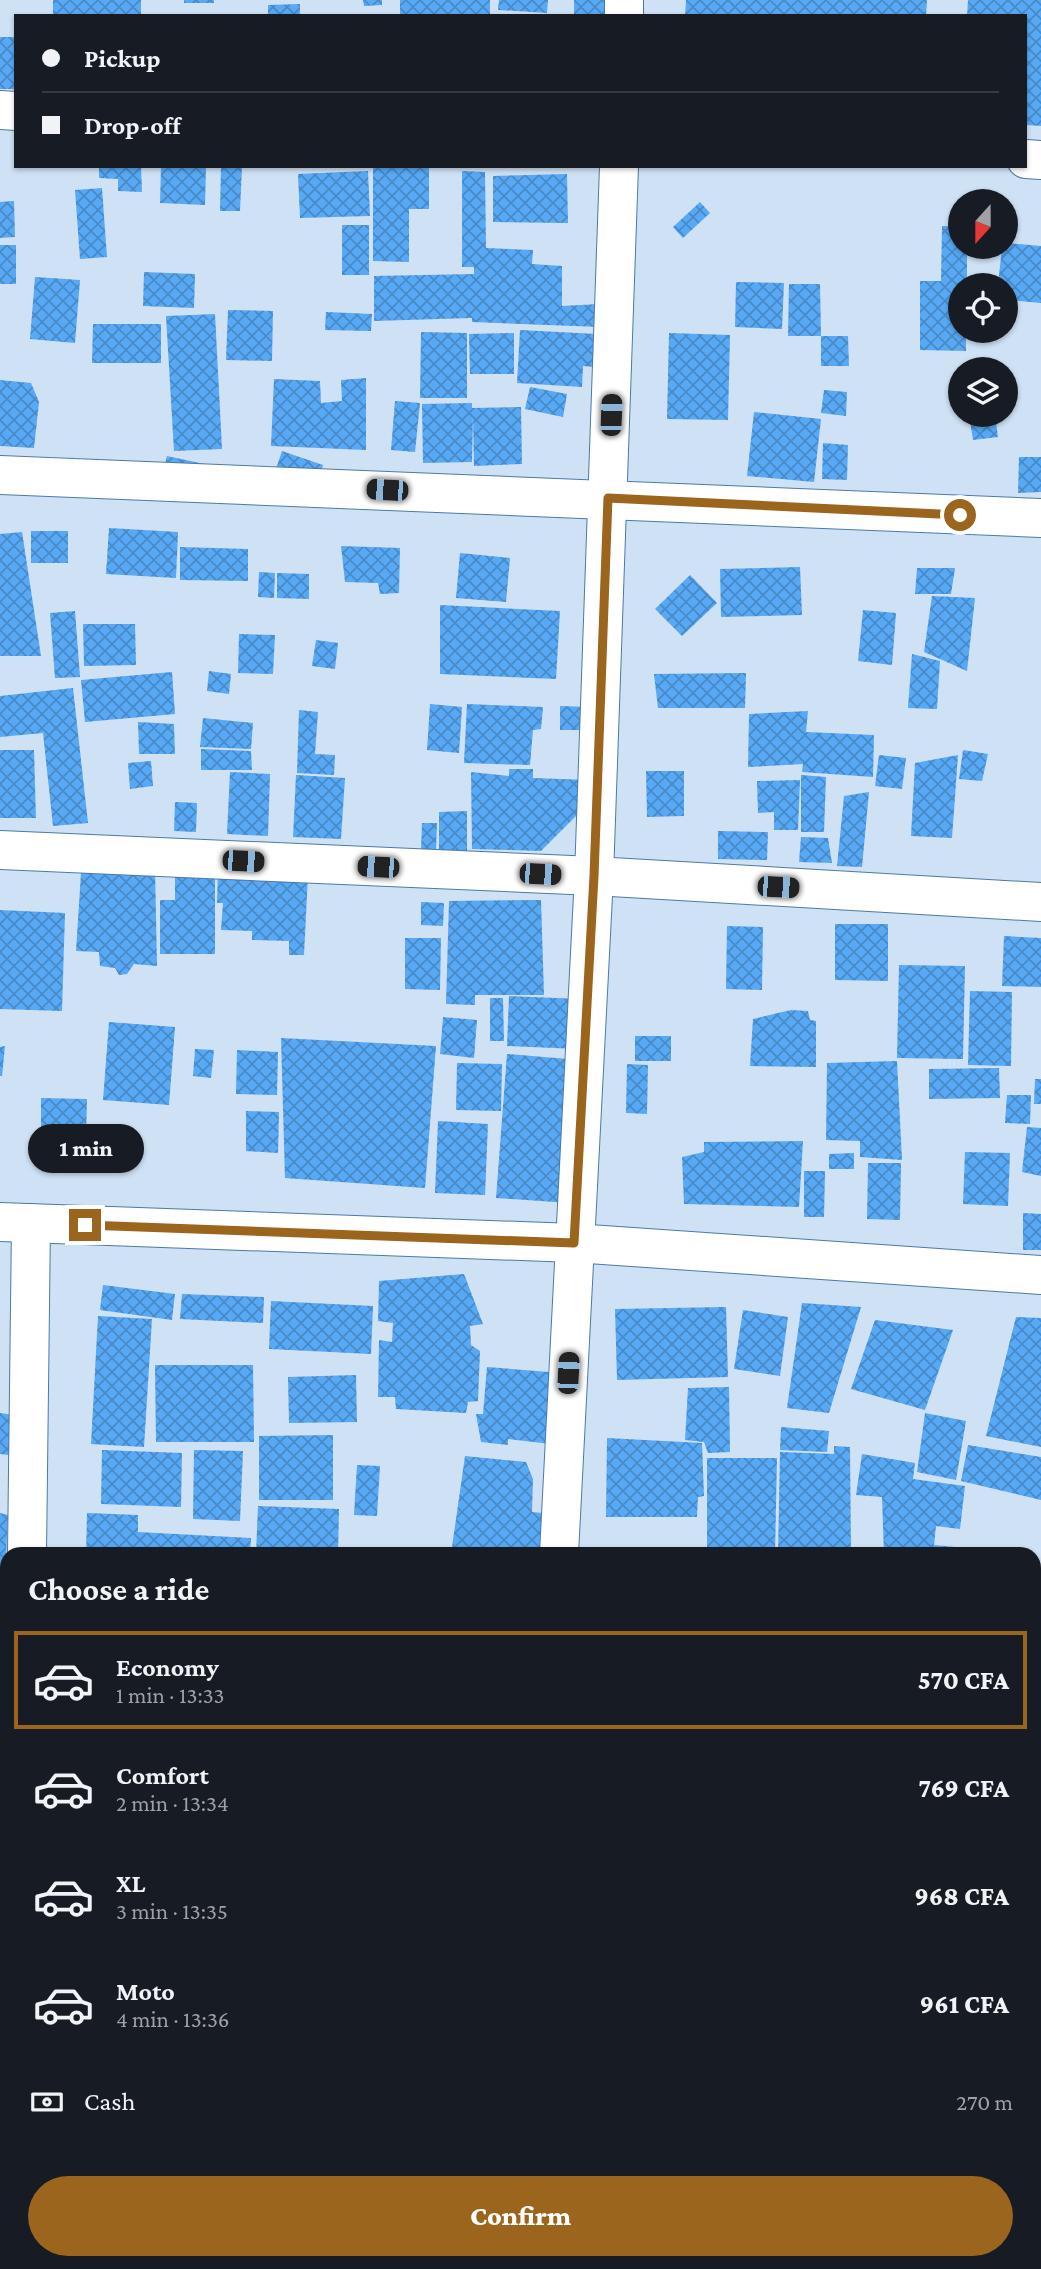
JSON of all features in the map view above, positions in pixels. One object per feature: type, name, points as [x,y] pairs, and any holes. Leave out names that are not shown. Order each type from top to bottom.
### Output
[{"type":"street","points":[[559,1547],[594,876],[619,168]]},
{"type":"street","points":[[0,475],[608,498],[1041,518]]},
{"type":"street","points":[[0,850],[594,876],[1041,902]]},
{"type":"street","points":[[27,1547],[15,1222],[574,1243],[1041,1275]]},
{"type":"building","points":[[53,0],[141,0],[141,14],[53,14]]},
{"type":"building","points":[[184,0],[214,0],[214,3],[184,3]]},
{"type":"building","points":[[363,0],[382,0],[382,5],[364,6]]},
{"type":"building","points":[[400,0],[490,0],[490,14],[400,14]]},
{"type":"building","points":[[499,0],[548,0],[547,13],[498,10]]},
{"type":"building","points":[[574,0],[612,0],[611,14],[574,14]]},
{"type":"building","points":[[686,0],[927,0],[926,14],[685,14]]},
{"type":"building","points":[[968,0],[1041,0],[1041,126],[1027,125],[1027,14],[967,14]]},
{"type":"building","points":[[300,4],[300,14],[268,14],[268,5]]},
{"type":"building","points":[[0,37],[14,37],[14,89],[0,89]]},
{"type":"building","points":[[99,168],[141,168],[142,192],[118,191],[118,179],[99,178]]},
{"type":"building","points":[[161,168],[206,168],[205,205],[160,203]]},
{"type":"building","points":[[221,168],[242,168],[240,211],[220,211]]},
{"type":"building","points":[[373,168],[429,168],[429,209],[409,209],[409,262],[373,261]]},
{"type":"building","points":[[368,171],[370,216],[300,218],[298,174]]},
{"type":"building","points":[[462,171],[485,172],[486,248],[533,250],[532,264],[562,266],[562,306],[599,304],[601,327],[472,322],[472,318],[374,321],[374,276],[474,274],[474,267],[462,267]]},
{"type":"building","points":[[567,174],[568,223],[493,222],[493,176]]},
{"type":"building","points":[[102,188],[107,257],[80,259],[75,190]]},
{"type":"building","points":[[14,201],[15,237],[0,238],[0,202]]},
{"type":"building","points":[[700,202],[710,213],[683,238],[673,227]]},
{"type":"building","points":[[342,225],[369,225],[369,275],[342,275]]},
{"type":"building","points":[[942,226],[948,226],[948,259],[967,259],[967,273],[948,273],[948,343],[966,343],[966,351],[920,350],[920,281],[941,281]]},
{"type":"building","points":[[1018,244],[1041,246],[1041,303],[1018,301],[1018,273],[999,273],[1001,259],[1018,259]]},
{"type":"building","points":[[0,245],[16,245],[16,284],[0,284]]},
{"type":"building","points":[[144,272],[195,274],[194,308],[143,306]]},
{"type":"building","points":[[35,277],[80,280],[75,343],[30,339]]},
{"type":"building","points":[[736,282],[784,283],[782,329],[735,327]]},
{"type":"building","points":[[789,284],[820,284],[821,336],[788,336]]},
{"type":"building","points":[[228,310],[273,311],[272,361],[226,360]]},
{"type":"building","points":[[326,312],[372,314],[371,331],[325,330]]},
{"type":"building","points":[[215,314],[222,449],[174,451],[166,316]]},
{"type":"building","points":[[93,324],[161,324],[161,363],[92,363]]},
{"type":"building","points":[[520,330],[597,334],[595,367],[583,366],[582,387],[517,383]]},
{"type":"building","points":[[421,332],[467,333],[467,398],[420,398]]},
{"type":"building","points":[[514,333],[514,374],[470,374],[469,334]]},
{"type":"building","points":[[669,333],[730,335],[728,420],[667,419]]},
{"type":"building","points":[[821,336],[848,336],[849,366],[821,366]]},
{"type":"building","points":[[366,378],[366,450],[271,446],[274,379],[320,381],[321,403],[342,401],[341,380]]},
{"type":"building","points":[[0,380],[31,383],[39,402],[34,448],[0,446]]},
{"type":"building","points":[[530,387],[567,394],[563,417],[525,409]]},
{"type":"building","points":[[824,390],[847,392],[846,416],[821,413]]},
{"type":"building","points":[[395,401],[420,403],[415,452],[391,450]]},
{"type":"building","points":[[472,403],[472,408],[521,407],[522,464],[474,466],[473,416],[472,462],[423,463],[422,404]]},
{"type":"building","points":[[754,412],[821,419],[814,482],[747,476]]},
{"type":"building","points":[[971,427],[997,427],[998,437],[973,440]]},
{"type":"building","points":[[823,443],[848,445],[847,480],[822,479]]},
{"type":"building","points":[[282,451],[323,465],[318,483],[276,469]]},
{"type":"building","points":[[167,456],[209,465],[164,468]]},
{"type":"building","points":[[1019,457],[1041,457],[1041,492],[1018,493]]},
{"type":"building","points":[[109,528],[178,532],[176,578],[106,574]]},
{"type":"building","points":[[31,531],[68,531],[68,563],[31,563]]},
{"type":"building","points":[[22,532],[41,656],[0,656],[0,534]]},
{"type":"building","points":[[341,546],[400,548],[399,593],[380,594],[378,583],[345,582]]},
{"type":"building","points":[[180,547],[248,549],[248,581],[180,580]]},
{"type":"building","points":[[460,553],[510,558],[506,602],[456,598]]},
{"type":"building","points":[[800,567],[802,615],[721,617],[720,569]]},
{"type":"building","points":[[917,568],[955,568],[951,594],[915,594]]},
{"type":"building","points":[[259,572],[275,573],[274,598],[258,597]]},
{"type":"building","points":[[277,573],[309,574],[309,599],[277,598]]},
{"type":"building","points":[[690,575],[717,603],[682,636],[655,609]]},
{"type":"building","points":[[932,596],[975,598],[967,671],[924,652]]},
{"type":"building","points":[[440,605],[560,611],[556,679],[440,674]]},
{"type":"building","points":[[863,610],[896,613],[892,665],[858,661]]},
{"type":"building","points":[[75,611],[80,677],[55,678],[50,613]]},
{"type":"building","points":[[83,624],[135,624],[136,665],[84,666]]},
{"type":"building","points":[[239,634],[275,635],[273,674],[238,673]]},
{"type":"building","points":[[316,640],[338,643],[335,669],[312,666]]},
{"type":"building","points":[[912,654],[940,661],[937,709],[908,708]]},
{"type":"building","points":[[209,671],[231,674],[229,694],[207,691]]},
{"type":"building","points":[[172,672],[175,714],[85,722],[81,680]]},
{"type":"building","points":[[746,673],[745,708],[658,708],[654,674]]},
{"type":"building","points":[[73,688],[88,823],[53,826],[43,733],[0,737],[0,696]]},
{"type":"building","points":[[430,704],[462,707],[459,753],[427,750]]},
{"type":"building","points":[[467,704],[543,707],[541,729],[533,730],[530,765],[464,763]]},
{"type":"building","points":[[560,706],[591,707],[591,730],[560,730]]},
{"type":"building","points":[[299,710],[318,712],[315,754],[335,755],[334,775],[297,773]]},
{"type":"building","points":[[808,711],[806,732],[874,735],[873,777],[802,772],[803,764],[748,767],[749,714]]},
{"type":"building","points":[[203,718],[253,723],[251,749],[200,747]]},
{"type":"building","points":[[138,722],[174,724],[175,754],[139,754]]},
{"type":"building","points":[[201,749],[251,751],[252,770],[201,770]]},
{"type":"building","points":[[0,750],[34,750],[36,818],[0,818]]},
{"type":"building","points":[[963,750],[988,754],[982,781],[959,779]]},
{"type":"building","points":[[879,755],[906,758],[902,789],[875,786]]},
{"type":"building","points":[[958,755],[952,838],[911,836],[915,763]]},
{"type":"building","points":[[151,761],[153,786],[130,789],[128,763]]},
{"type":"building","points":[[509,769],[533,769],[533,778],[590,780],[589,803],[541,851],[472,849],[471,772],[509,776]]},
{"type":"building","points":[[646,771],[684,771],[684,816],[647,817]]},
{"type":"building","points":[[230,772],[270,774],[268,836],[227,834]]},
{"type":"building","points":[[296,775],[345,778],[341,839],[293,837]]},
{"type":"building","points":[[801,775],[826,777],[824,832],[801,832]]},
{"type":"building","points":[[800,780],[798,830],[774,830],[774,812],[758,813],[757,781]]},
{"type":"building","points":[[869,792],[862,867],[837,866],[844,796]]},
{"type":"building","points":[[175,802],[197,803],[196,832],[174,831]]},
{"type":"building","points":[[467,811],[467,851],[439,851],[439,812]]},
{"type":"building","points":[[422,823],[437,823],[436,850],[421,850]]},
{"type":"building","points":[[718,831],[768,832],[767,860],[718,859]]},
{"type":"building","points":[[801,837],[828,838],[832,863],[799,862]]},
{"type":"building","points":[[175,868],[215,868],[215,954],[160,954],[160,900],[175,900]]},
{"type":"building","points":[[155,869],[157,966],[134,964],[127,974],[119,975],[115,968],[100,966],[99,952],[76,951],[81,873]]},
{"type":"building","points":[[218,869],[308,875],[304,955],[289,955],[289,941],[252,940],[252,931],[221,930],[223,903],[217,903]]},
{"type":"building","points":[[541,900],[544,995],[475,995],[475,1005],[446,1004],[449,901]]},
{"type":"building","points":[[421,902],[444,903],[443,926],[421,925]]},
{"type":"building","points":[[0,910],[65,913],[62,1011],[0,1009]]},
{"type":"building","points":[[835,924],[888,924],[888,981],[835,980]]},
{"type":"building","points":[[727,926],[763,927],[762,990],[726,989]]},
{"type":"building","points":[[1004,936],[1041,938],[1041,987],[1002,986]]},
{"type":"building","points":[[405,938],[441,938],[440,990],[405,989]]},
{"type":"building","points":[[899,965],[965,966],[963,1059],[897,1058]]},
{"type":"building","points":[[970,991],[1012,992],[1011,1066],[968,1065]]},
{"type":"building","points":[[509,996],[580,999],[577,1049],[507,1046]]},
{"type":"building","points":[[490,998],[503,998],[504,1041],[490,1041]]},
{"type":"building","points":[[791,1010],[808,1011],[810,1020],[816,1021],[816,1067],[750,1066],[753,1019]]},
{"type":"building","points":[[443,1017],[477,1020],[474,1058],[440,1054]]},
{"type":"building","points":[[109,1022],[175,1027],[169,1105],[103,1100]]},
{"type":"building","points":[[635,1036],[671,1036],[671,1061],[635,1061]]},
{"type":"building","points":[[281,1038],[436,1046],[425,1188],[285,1178]]},
{"type":"building","points":[[5,1046],[2,1076],[0,1076],[0,1047]]},
{"type":"building","points":[[195,1049],[214,1050],[211,1078],[193,1076]]},
{"type":"building","points":[[237,1050],[278,1052],[277,1095],[236,1094]]},
{"type":"building","points":[[507,1054],[580,1060],[569,1203],[496,1198]]},
{"type":"building","points":[[897,1061],[902,1160],[860,1157],[860,1141],[826,1140],[827,1063]]},
{"type":"building","points":[[457,1063],[502,1064],[501,1111],[456,1110]]},
{"type":"building","points":[[627,1064],[648,1065],[647,1114],[626,1113]]},
{"type":"building","points":[[999,1068],[1000,1098],[929,1099],[929,1069]]},
{"type":"building","points":[[1035,1079],[1041,1079],[1041,1104],[1034,1104]]},
{"type":"building","points":[[1007,1095],[1031,1095],[1030,1124],[1005,1123]]},
{"type":"building","points":[[41,1098],[87,1099],[86,1135],[41,1135]]},
{"type":"building","points":[[246,1111],[279,1112],[278,1153],[246,1151]]},
{"type":"building","points":[[438,1121],[488,1124],[485,1195],[435,1193]]},
{"type":"building","points":[[1027,1127],[1041,1128],[1041,1176],[1022,1172]]},
{"type":"building","points":[[803,1141],[799,1207],[684,1204],[682,1157],[704,1152],[704,1142]]},
{"type":"building","points":[[965,1152],[1010,1153],[1008,1206],[963,1204]]},
{"type":"building","points":[[854,1153],[854,1169],[829,1169],[829,1154]]},
{"type":"building","points":[[868,1163],[901,1163],[900,1220],[867,1219]]},
{"type":"building","points":[[804,1171],[825,1171],[824,1217],[804,1217]]},
{"type":"building","points":[[1023,1213],[1041,1214],[1041,1250],[1023,1250]]},
{"type":"building","points":[[464,1274],[483,1324],[470,1326],[471,1345],[480,1351],[478,1401],[468,1402],[466,1413],[396,1409],[395,1397],[378,1397],[379,1340],[392,1342],[393,1323],[378,1321],[379,1281]]},
{"type":"building","points":[[103,1285],[175,1294],[172,1320],[100,1310]]},
{"type":"building","points":[[182,1294],[264,1297],[263,1323],[180,1319]]},
{"type":"building","points":[[271,1301],[373,1306],[371,1354],[269,1349]]},
{"type":"building","points":[[802,1303],[861,1307],[829,1413],[787,1408]]},
{"type":"building","points":[[726,1307],[728,1377],[617,1380],[615,1309]]},
{"type":"building","points":[[743,1310],[788,1317],[780,1376],[734,1369]]},
{"type":"building","points":[[98,1316],[152,1319],[144,1447],[91,1444]]},
{"type":"building","points":[[1016,1317],[1041,1318],[1041,1447],[986,1436]]},
{"type":"building","points":[[875,1320],[953,1330],[925,1410],[851,1389]]},
{"type":"building","points":[[155,1365],[253,1365],[254,1442],[156,1442]]},
{"type":"building","points":[[487,1367],[561,1373],[559,1445],[508,1439],[508,1445],[481,1442],[476,1414],[483,1414]]},
{"type":"building","points":[[356,1375],[357,1422],[289,1423],[288,1377]]},
{"type":"building","points":[[729,1387],[730,1452],[708,1453],[704,1442],[685,1440],[688,1388]]},
{"type":"building","points":[[0,1413],[28,1417],[23,1457],[0,1454]]},
{"type":"building","points":[[925,1413],[966,1421],[956,1480],[917,1472]]},
{"type":"building","points":[[781,1427],[829,1431],[827,1452],[780,1450]]},
{"type":"building","points":[[333,1435],[333,1500],[259,1500],[259,1436]]},
{"type":"building","points":[[607,1438],[702,1443],[704,1496],[698,1497],[697,1517],[606,1517]]},
{"type":"building","points":[[968,1445],[1041,1457],[1041,1500],[961,1481]]},
{"type":"building","points":[[834,1446],[850,1447],[851,1547],[778,1547],[780,1452],[834,1454]]},
{"type":"building","points":[[102,1450],[182,1453],[181,1507],[101,1504]]},
{"type":"building","points":[[194,1450],[243,1451],[240,1521],[193,1519]]},
{"type":"building","points":[[862,1454],[915,1463],[913,1479],[965,1486],[960,1529],[936,1526],[934,1545],[955,1547],[884,1547],[882,1497],[856,1495]]},
{"type":"building","points":[[465,1456],[526,1462],[533,1479],[532,1512],[555,1514],[555,1547],[452,1547]]},
{"type":"building","points":[[707,1458],[777,1458],[775,1547],[707,1547]]},
{"type":"building","points":[[357,1465],[380,1466],[377,1516],[354,1515]]},
{"type":"building","points":[[258,1506],[339,1509],[338,1547],[256,1547]]},
{"type":"building","points":[[0,1513],[8,1515],[6,1547],[0,1547]]},
{"type":"building","points":[[87,1513],[138,1515],[138,1532],[251,1538],[250,1547],[86,1547]]},
{"type":"route","points":[[85,1225],[574,1243],[594,876],[608,498],[960,515]]}]
